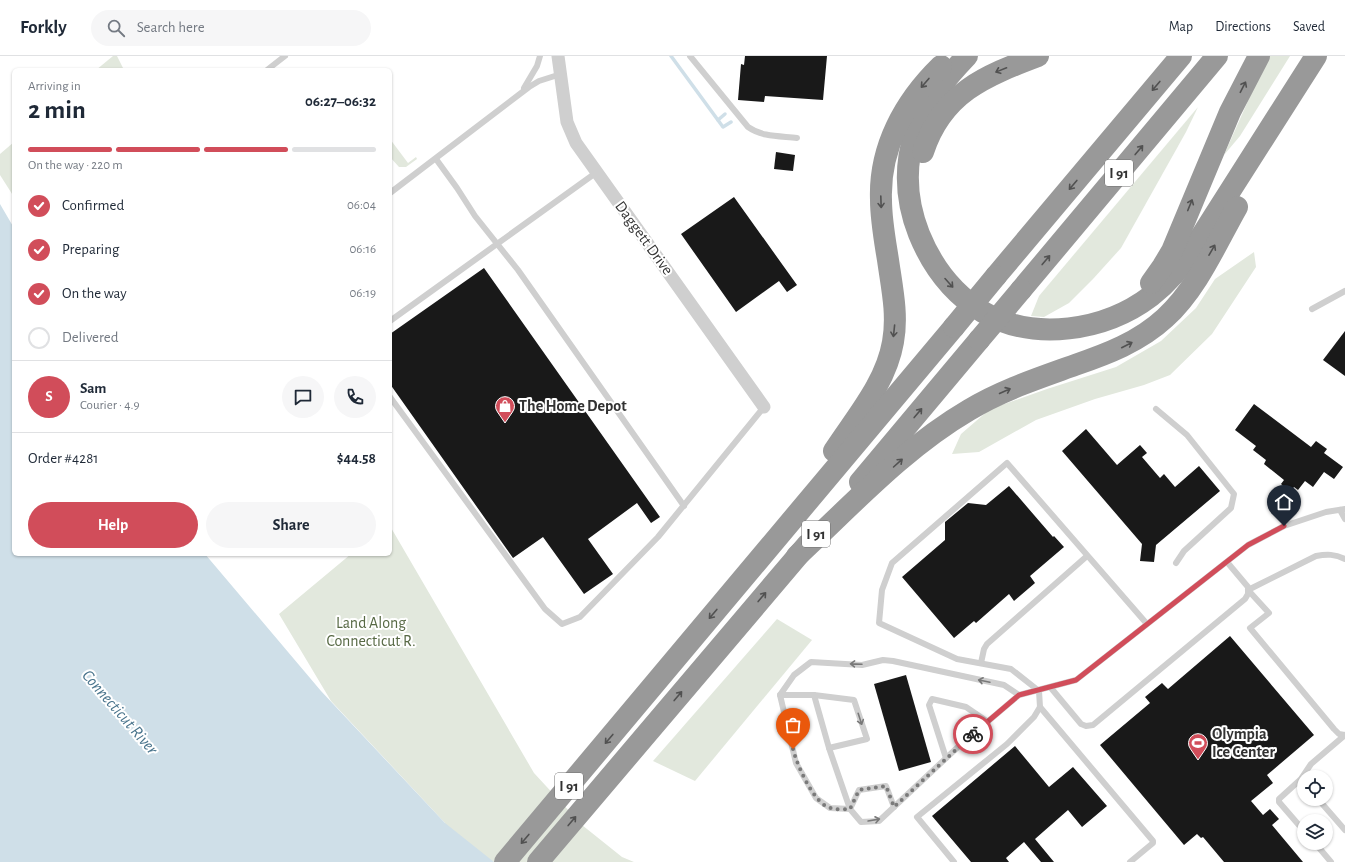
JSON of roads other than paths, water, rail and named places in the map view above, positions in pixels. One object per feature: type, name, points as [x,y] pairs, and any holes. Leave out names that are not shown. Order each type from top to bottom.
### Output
[{"type":"highway","points":[[770,546],[865,404],[887,364],[893,343],[895,321],[894,296],[881,211],[881,188],[885,156],[892,136],[908,106],[927,80],[953,56]]},
{"type":"highway","points":[[967,56],[942,85],[927,107],[915,133],[907,175],[909,197],[914,219],[927,251],[939,271],[955,290],[984,313],[1003,321],[1024,326],[1059,329],[1095,324],[1120,315],[1151,296],[1175,274],[1220,209],[1316,56]]},
{"type":"highway","points":[[927,251],[918,218],[916,187],[921,157],[933,128],[946,110],[971,86],[990,75],[1038,56]]},
{"type":"highway","name":"I 91","points":[[505,862],[1181,56]]},
{"type":"highway","name":"I 91","points":[[538,862],[1217,56]]},
{"type":"highway","points":[[1059,329],[1094,322],[1117,311],[1136,298],[1157,275],[1172,251],[1226,122],[1259,56]]},
{"type":"highway","points":[[797,556],[926,438],[952,420],[1008,390],[1119,349],[1139,338],[1165,318],[1180,302],[1193,284],[1322,56]]},
{"type":"street","name":"Daggett Drive","points":[[558,56],[569,130],[576,143],[764,407]]},
{"type":"lane","points":[[270,68],[285,56]]},
{"type":"lane","points":[[522,92],[531,77],[540,56]]},
{"type":"lane","points":[[690,56],[748,127],[754,131],[766,135],[797,138]]},
{"type":"lane","points":[[392,192],[522,92],[539,81],[561,74]]},
{"type":"lane","points":[[436,159],[496,244],[518,270],[684,506]]},
{"type":"lane","points":[[392,320],[597,172]]},
{"type":"lane","points":[[1312,309],[1345,291]]},
{"type":"lane","points":[[392,400],[545,609],[562,624],[580,617],[658,537],[764,407]]},
{"type":"lane","points":[[1156,409],[1187,435],[1234,494],[1231,508],[1184,551],[1176,563]]},
{"type":"lane","points":[[954,862],[918,817],[1007,744],[1034,717],[1040,707],[1039,691],[1011,669],[956,659],[878,623],[882,590],[892,564],[1007,463],[1147,624]]},
{"type":"lane","points":[[814,694],[829,748],[850,809],[861,822],[879,821],[946,758],[1019,695],[1051,688],[1076,680],[1248,545],[1284,526],[1326,512],[1342,510],[1345,519]]},
{"type":"lane","points":[[1051,688],[1082,724],[1086,726],[1093,725],[1245,599],[1248,590],[1316,556],[1326,554],[1338,555],[1345,559]]},
{"type":"lane","points":[[981,663],[984,649],[987,644],[1088,556]]},
{"type":"lane","points":[[1227,562],[1248,587],[1248,590],[1269,613],[1250,628],[1334,729],[1339,734],[1345,735]]},
{"type":"lane","points":[[850,809],[830,808],[816,798],[796,763],[780,696],[794,675],[811,662],[862,665],[883,660],[1004,685],[1019,695]]},
{"type":"lane","points":[[780,696],[814,694],[854,700],[866,738],[829,748]]},
{"type":"lane","points":[[946,758],[929,705],[930,700],[932,699],[966,707],[988,722]]},
{"type":"lane","points":[[1040,707],[1153,841],[1153,843],[1130,862]]},
{"type":"lane","points":[[1307,770],[1310,764],[1345,735]]},
{"type":"lane","points":[[1297,785],[1279,799],[1279,802],[1297,823]]},
{"type":"lane","points":[[850,809],[859,790],[886,786],[894,807]]},
{"type":"lane","points":[[1324,806],[1345,830]]},
{"type":"lane","points":[[1320,850],[1331,862]]},
{"type":"water","name":"Connecticut River","points":[[0,204],[12,225],[12,556],[207,556],[321,691],[445,823],[494,862],[0,862]]},
{"type":"waterway","points":[[671,56],[723,127],[731,122]]},
{"type":"waterway","points":[[718,120],[725,114]]},
{"type":"place","name":"The Home Depot","points":[[505,423]]},
{"type":"place","name":"Olympia Ice Center","points":[[1198,760]]},
{"type":"park label","name":"Land Along Connecticut R.","points":[[371,632]]}]
